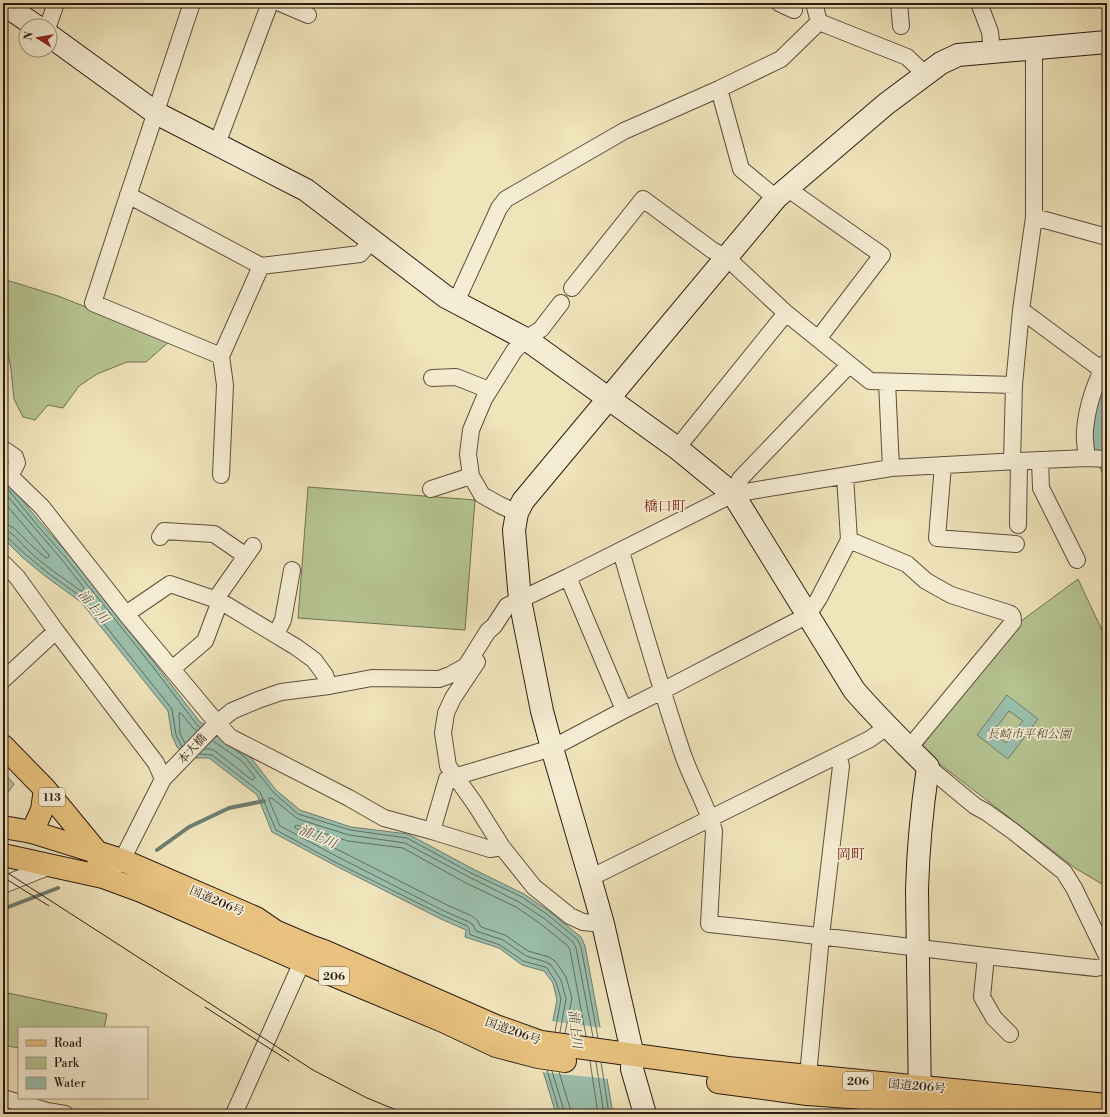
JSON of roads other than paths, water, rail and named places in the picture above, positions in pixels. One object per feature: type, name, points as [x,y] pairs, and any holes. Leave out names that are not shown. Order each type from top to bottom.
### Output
[{"type":"main road","name":"113","points":[[3,746],[45,789],[97,852],[103,877]]},
{"type":"main road","points":[[32,832],[42,810],[45,789]]},
{"type":"main road","name":"国道206号","points":[[3,827],[32,832],[122,860],[256,918],[335,976],[496,1046],[540,1050],[621,1061],[728,1068],[807,1085],[920,1094],[1107,1105]]},
{"type":"main road","name":"国道206号","points":[[3,855],[103,877],[141,891],[226,929],[306,954]]},
{"type":"main road","name":"国道206号","points":[[920,1094],[1042,1114]]},
{"type":"street","points":[[51,18],[56,3]]},
{"type":"street","points":[[192,3],[93,304],[221,356]]},
{"type":"street","points":[[217,144],[270,3]]},
{"type":"street","points":[[280,3],[308,15]]},
{"type":"street","points":[[779,3],[794,10]]},
{"type":"street","points":[[815,3],[819,22]]},
{"type":"street","points":[[898,3],[901,26]]},
{"type":"street","points":[[979,3],[990,32],[992,51]]},
{"type":"street","points":[[3,4],[24,18]]},
{"type":"street","points":[[819,22],[906,57],[925,74]]},
{"type":"street","points":[[456,302],[499,208],[506,199],[624,131],[719,89],[781,59],[819,22]]},
{"type":"street","points":[[58,42],[156,113],[306,190],[446,297],[526,339],[677,448],[733,494],[854,690],[887,727],[928,767],[975,806],[1014,832],[1064,872],[1074,888],[1107,956]]},
{"type":"street","points":[[646,1114],[621,1061],[603,924],[542,711],[520,600],[514,530],[517,513],[523,501],[608,398],[782,193],[886,104],[941,63],[958,55],[1107,42]]},
{"type":"street","points":[[1018,525],[1014,385],[1021,310],[1034,217],[1034,49]]},
{"type":"street","points":[[719,89],[741,169],[882,255],[818,339]]},
{"type":"street","points":[[128,195],[261,266],[360,254],[372,240]]},
{"type":"street","points":[[572,288],[644,199],[712,250],[727,258],[786,313],[870,381],[1014,385]]},
{"type":"street","points":[[1034,217],[1107,237]]},
{"type":"street","points":[[221,475],[225,385],[221,356],[261,266]]},
{"type":"street","points":[[517,513],[482,495],[471,476],[468,454],[471,430],[484,399],[514,350],[526,339],[541,329],[561,303]]},
{"type":"street","points":[[603,924],[583,922],[570,916],[534,887],[502,847],[475,804],[448,766],[443,733],[446,713],[453,698],[490,640],[494,626],[507,606],[733,494],[891,468],[1096,458],[1084,431],[1091,397],[1105,366],[1021,310]]},
{"type":"street","points":[[677,448],[786,313]]},
{"type":"street","points":[[733,494],[740,479],[849,365]]},
{"type":"street","points":[[432,378],[456,377],[489,390]]},
{"type":"street","points":[[887,382],[891,468]]},
{"type":"street","points":[[3,449],[15,457],[17,463],[10,476],[42,507],[126,614],[172,669],[213,727],[349,798],[384,818],[490,849],[502,847]]},
{"type":"street","points":[[1040,460],[1041,488],[1077,560]]},
{"type":"street","points":[[943,465],[937,538],[1016,544]]},
{"type":"street","points":[[432,489],[471,476]]},
{"type":"street","points":[[432,831],[447,779],[552,748],[808,614],[819,598],[849,540],[845,476]]},
{"type":"street","points":[[160,537],[164,531],[214,534],[249,551],[217,600],[205,641],[172,669]]},
{"type":"street","points":[[849,540],[908,564],[926,581],[951,595],[1011,614],[1013,616],[1013,622],[909,748]]},
{"type":"street","points":[[620,551],[662,691],[683,754],[714,831],[709,924],[1096,968],[1107,966]]},
{"type":"street","points":[[3,562],[17,577],[156,763],[164,780]]},
{"type":"street","points":[[276,634],[283,620],[292,570]]},
{"type":"street","points":[[568,577],[624,710]]},
{"type":"street","points":[[126,614],[170,584],[217,600],[276,634],[314,660],[325,674],[329,686]]},
{"type":"street","name":"本大橋","points":[[122,860],[164,780],[213,727],[232,712],[258,700],[281,692],[329,686],[372,678],[438,679],[450,675],[466,666],[488,631],[494,626]]},
{"type":"street","points":[[3,680],[56,631]]},
{"type":"street","points":[[590,878],[870,740],[887,727]]},
{"type":"street","points":[[807,1085],[821,936],[841,766],[838,756]]},
{"type":"street","points":[[920,1094],[917,890],[922,809],[928,767]]},
{"type":"street","points":[[103,877],[122,860]]},
{"type":"street","points":[[3,885],[53,865]]},
{"type":"street","points":[[234,1114],[306,954]]},
{"type":"street","points":[[986,956],[982,997],[994,1018],[1010,1034]]},
{"type":"street","points":[[3,1098],[47,1111],[65,1114]]},
{"type":"water","points":[[1107,369],[1107,405],[1104,417],[1107,431],[1106,480],[1090,447],[1091,416]]},
{"type":"water","name":"浦上川","points":[[3,477],[69,555],[200,722],[248,754],[276,790],[300,810],[351,827],[408,834],[473,869],[524,894],[550,912],[581,937],[585,946],[600,1027],[613,1114],[556,1114],[543,1071],[557,1000],[553,983],[544,971],[522,965],[499,948],[465,937],[466,930],[334,865],[272,832],[257,795],[209,758],[187,757],[177,747],[172,736],[168,711],[81,602],[45,576],[22,557],[3,538]]},
{"type":"water","points":[[1007,695],[1038,719],[1008,759],[977,735]],"holes":[[[1009,711],[1023,721],[1006,743],[992,733]]]},
{"type":"waterway","points":[[157,850],[189,827],[229,808],[264,801]]},
{"type":"waterway","points":[[3,909],[58,888]]},
{"type":"tram line","points":[[3,870],[313,1070],[367,1098],[406,1114]]},
{"type":"tram line","points":[[3,877],[49,906]]},
{"type":"tram line","points":[[205,1007],[289,1061]]},
{"type":"railway","points":[[3,1112],[11,1114]]},
{"type":"district","name":"橋口町","points":[[665,506]]},
{"type":"district","name":"岡町","points":[[851,854]]},
{"type":"park label","name":"長崎市平和公園","points":[[1029,734]]}]
